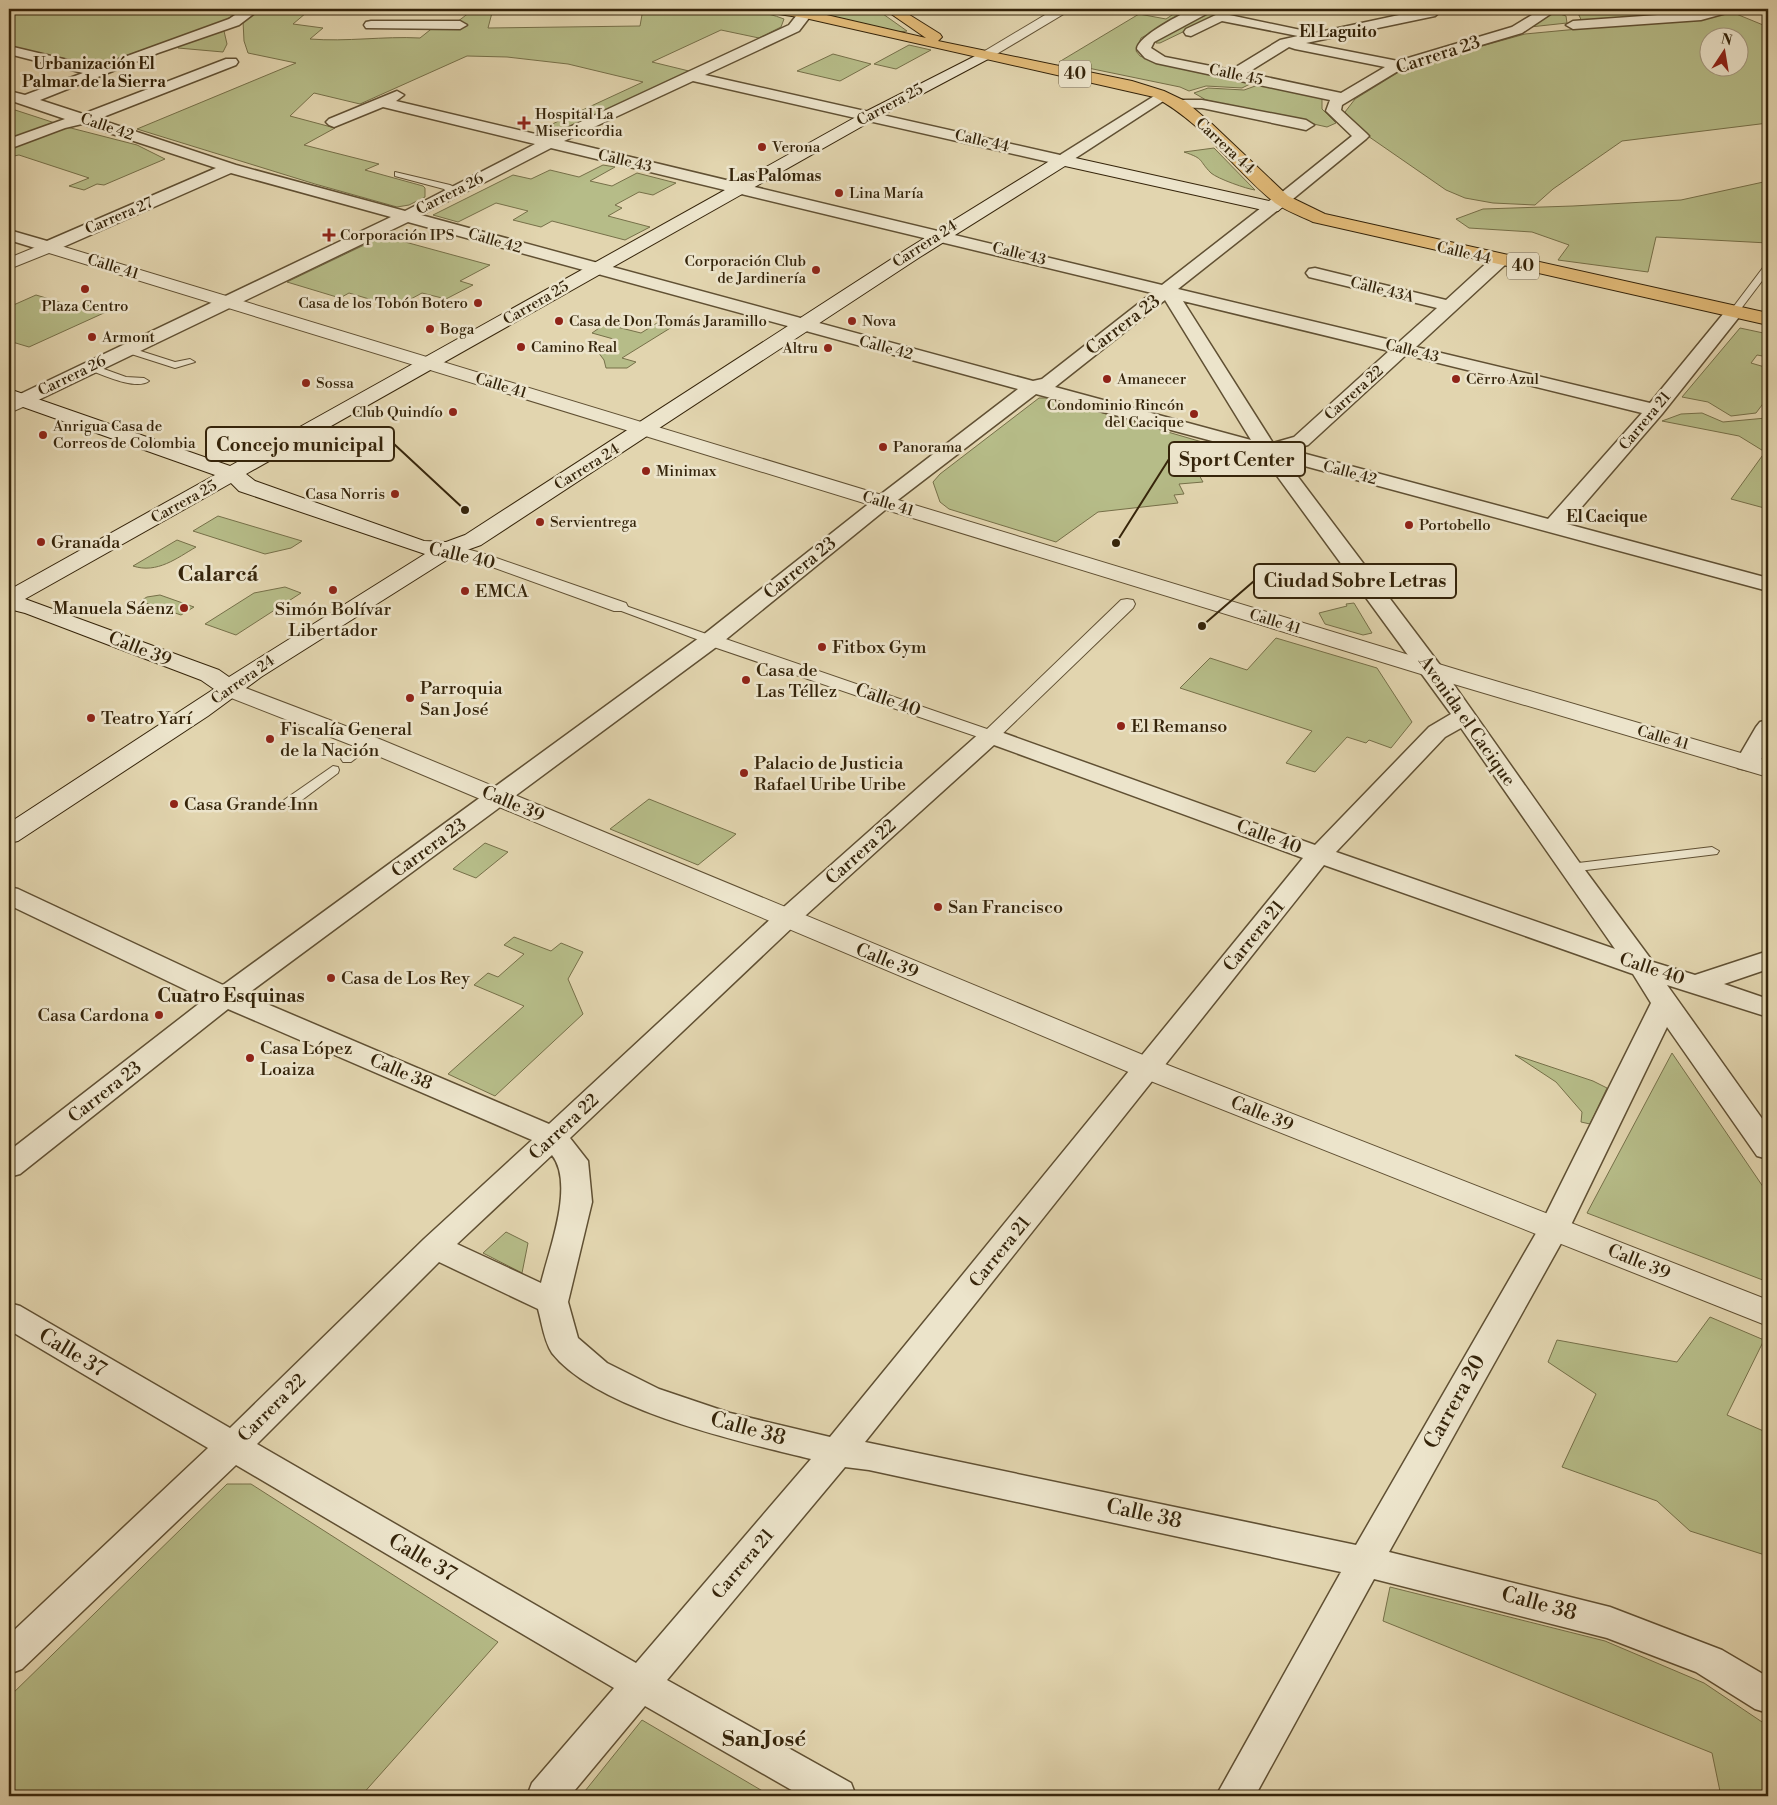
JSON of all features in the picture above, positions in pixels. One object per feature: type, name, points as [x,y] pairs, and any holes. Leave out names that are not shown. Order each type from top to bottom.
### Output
[{"type":"highway","name":"40","points":[[772,9],[805,14],[951,48],[1132,86],[1164,96]]},
{"type":"highway","name":"40","points":[[891,9],[951,48]]},
{"type":"highway","name":"Carrera 44","points":[[1164,96],[1179,104],[1206,127],[1277,204]]},
{"type":"highway","name":"Calle 44","points":[[1277,204],[1339,224],[1768,319]]},
{"type":"main road","name":"Carrera 25","points":[[9,601],[233,474],[254,460],[430,364],[595,269],[869,116],[985,55],[1065,9]]},
{"type":"main road","name":"Calle 44","points":[[1062,160],[1277,204]]},
{"type":"main road","name":"Carrera 24","points":[[9,835],[230,689],[252,672],[448,549],[473,540],[646,429],[938,235],[1062,160]]},
{"type":"main road","name":"Carrera 27","points":[[9,264],[48,247]]},
{"type":"main road","name":"Calle 41","points":[[48,247],[1432,670],[1758,766]]},
{"type":"main road","name":"Calle 40","points":[[13,401],[233,474],[247,486],[421,547],[448,549]]},
{"type":"main road","name":"Calle 39","points":[[9,601],[34,608],[210,675],[230,689],[358,751],[498,797],[786,919],[1149,1069],[1768,1313]]},
{"type":"street","points":[[26,100],[153,50],[234,22],[253,9]]},
{"type":"street","points":[[384,9],[371,25],[460,25]]},
{"type":"street","points":[[1205,9],[1149,39],[1144,45],[1144,50],[1150,55],[1225,18],[1266,11]]},
{"type":"street","points":[[1552,9],[1572,15],[1573,25]]},
{"type":"street","name":"Carrera 23","points":[[9,1167],[225,997],[711,640],[883,502],[1034,387],[1049,383],[1277,204],[1361,136],[1333,111],[1335,103],[1394,67],[1517,30],[1552,9]]},
{"type":"street","points":[[1517,30],[1702,16],[1726,9]]},
{"type":"street","points":[[1234,75],[1281,45],[1433,11]]},
{"type":"street","name":"Carrera 26","points":[[13,401],[128,350],[453,194],[548,143],[794,28],[805,14]]},
{"type":"street","points":[[1225,18],[1317,36]]},
{"type":"street","points":[[231,62],[234,22]]},
{"type":"street","points":[[1281,45],[1394,67]]},
{"type":"street","points":[[9,50],[98,72]]},
{"type":"street","points":[[153,50],[189,53]]},
{"type":"street","points":[[206,55],[231,62]]},
{"type":"street","name":"Calle 45","points":[[1150,55],[1344,98]]},
{"type":"street","points":[[9,144],[61,124],[85,119],[231,62]]},
{"type":"street","name":"Calle 44","points":[[691,76],[1062,160]]},
{"type":"street","points":[[334,122],[405,92]]},
{"type":"street","name":"Calle 42","points":[[9,95],[230,168],[595,269],[1768,585]]},
{"type":"street","name":"Carrera 24","points":[[1062,160],[1164,96]]},
{"type":"street","name":"Calle 43","points":[[382,102],[1655,410]]},
{"type":"street","name":"Calle 45","points":[[1179,104],[1202,104],[1306,125]]},
{"type":"street","name":"Carrera 27","points":[[48,247],[230,168]]},
{"type":"street","name":"Calle 41","points":[[9,235],[48,247]]},
{"type":"street","name":"Carrera 22","points":[[1268,451],[1301,441],[1499,260]]},
{"type":"street","name":"Calle 43A","points":[[1315,273],[1450,306]]},
{"type":"street","name":"Avenida el Cacique","points":[[1168,291],[1268,451],[1432,670],[1463,717],[1643,968],[1665,1003],[1768,1149]]},
{"type":"street","name":"Carrera 21","points":[[1552,527],[1655,410],[1734,312]]},
{"type":"street","name":"Calle 40","points":[[448,549],[479,557],[620,607]]},
{"type":"street","name":"Carrera 22","points":[[9,1658],[232,1447],[435,1247],[786,919],[990,736],[1127,604]]},
{"type":"street","name":"Calle 40","points":[[711,640],[990,736],[1319,855],[1643,968],[1768,1008]]},
{"type":"street","name":"Carrera 21","points":[[546,1796],[836,1452],[1149,1069],[1319,855],[1437,732],[1463,717]]},
{"type":"street","points":[[1758,766],[1768,727]]},
{"type":"street","name":"Calle 38","points":[[9,896],[225,997],[553,1137],[573,1161],[577,1202],[552,1302],[564,1344],[595,1372],[647,1398],[728,1426],[836,1452],[878,1458],[1365,1561],[1479,1588],[1610,1623],[1709,1661],[1768,1697]]},
{"type":"street","points":[[1697,984],[1768,960]]},
{"type":"street","name":"Carrera 20","points":[[1235,1796],[1365,1561],[1554,1229],[1665,1003]]},
{"type":"street","points":[[435,1247],[552,1302]]},
{"type":"street","name":"Calle 37","points":[[9,1315],[641,1685],[837,1796]]},
{"type":"lane","points":[[398,174],[446,186],[451,189],[453,194]]},
{"type":"lane","points":[[1734,312],[1768,267]]},
{"type":"lane","points":[[128,350],[175,365],[190,362]]},
{"type":"lane","points":[[90,368],[124,380],[144,381]]},
{"type":"lane","name":"Calle 40","points":[[620,607],[711,640]]},
{"type":"lane","points":[[289,804],[333,770]]},
{"type":"lane","points":[[1570,868],[1712,851]]},
{"type":"green space","points":[[474,9],[493,9],[488,28],[640,26],[643,9],[733,9],[768,14],[784,19],[781,27],[759,38],[721,30],[652,62],[689,71],[562,132],[549,135],[535,132],[643,82],[568,64],[507,57],[467,56],[360,104],[314,93],[290,116],[335,128],[304,145],[379,164],[365,170],[423,186],[425,188],[425,197],[409,205],[397,207],[315,184],[137,129],[296,63],[248,53],[244,41],[243,21],[252,13],[306,13],[293,24],[323,28],[310,39],[338,40],[420,38],[435,26],[457,22]]},
{"type":"green space","points":[[832,9],[876,9],[907,31],[899,32],[818,13]]},
{"type":"green space","points":[[1181,9],[1195,9],[1141,38],[1136,51],[1140,56],[1152,61],[1254,82],[1242,88],[1206,86],[1189,91],[1180,87],[1059,62],[1139,14],[1166,19]]},
{"type":"green space","points":[[1214,9],[1253,9],[1225,16],[1218,15],[1160,43],[1156,43],[1157,38]]},
{"type":"green space","points":[[1562,9],[1717,9],[1713,11],[1582,22],[1579,15]]},
{"type":"green space","points":[[1729,11],[1768,27],[1768,123],[1622,141],[1553,189],[1535,205],[1493,203],[1465,198],[1446,190],[1365,134],[1345,112],[1355,99],[1407,67],[1525,34],[1705,17]]},
{"type":"green space","points":[[1554,12],[1566,16],[1567,23],[1530,27]]},
{"type":"green space","points":[[10,13],[237,13],[224,21],[97,66],[9,46]]},
{"type":"green space","points":[[224,31],[227,44],[223,52],[178,48],[179,44]]},
{"type":"green space","points":[[909,45],[931,50],[896,69],[874,64]]},
{"type":"green space","points":[[833,54],[871,64],[840,81],[797,71]]},
{"type":"green space","points":[[1261,84],[1322,97],[1322,109],[1336,123],[1327,127],[1206,100],[1194,93],[1208,88],[1244,90]]},
{"type":"green space","points":[[9,108],[55,123],[9,139]]},
{"type":"green space","points":[[67,127],[137,145],[165,159],[104,185],[97,184],[84,190],[69,186],[89,178],[19,155],[9,157],[9,149]]},
{"type":"green space","points":[[1214,148],[1255,190],[1211,173],[1198,158],[1184,152]]},
{"type":"green space","points":[[603,165],[615,167],[590,181],[612,186],[637,173],[676,183],[653,195],[639,192],[615,205],[622,208],[608,216],[650,227],[625,240],[552,221],[541,227],[513,220],[528,211],[496,203],[458,222],[433,215],[513,175],[531,179],[550,170],[579,177]]},
{"type":"green space","points":[[1768,181],[1768,243],[1656,237],[1648,272],[1558,260],[1569,245],[1532,232],[1469,228],[1456,219],[1483,209],[1681,200]]},
{"type":"green space","points":[[383,236],[490,265],[460,281],[473,285],[446,299],[422,293],[396,307],[349,293],[340,298],[287,282]]},
{"type":"green space","points":[[36,295],[80,308],[87,305],[106,312],[29,347],[9,341],[9,307]]},
{"type":"green space","points":[[657,323],[672,327],[622,358],[636,362],[627,368],[606,368],[604,360],[598,352],[617,340],[592,333],[605,324],[641,333]]},
{"type":"green space","points":[[1740,328],[1768,334],[1768,357],[1757,355],[1751,363],[1768,368],[1768,397],[1756,413],[1731,416],[1708,402],[1682,397]]},
{"type":"green space","points":[[1039,398],[1051,398],[1209,444],[1189,457],[1203,482],[1179,484],[1184,494],[1174,495],[1178,503],[1098,512],[1056,542],[949,509],[940,502],[933,482],[940,474]]},
{"type":"green space","points":[[1702,413],[1723,422],[1766,418],[1768,416],[1768,509],[1731,499],[1765,452],[1739,436],[1662,421],[1681,414]]},
{"type":"green space","points":[[218,516],[302,541],[291,548],[265,554],[193,531]]},
{"type":"green space","points":[[177,540],[196,547],[166,564],[150,568],[133,566]]},
{"type":"green space","points":[[285,587],[301,593],[236,635],[205,624],[254,593]]},
{"type":"green space","points":[[160,595],[194,607],[181,615],[140,601],[147,597]]},
{"type":"green space","points":[[1354,603],[1372,633],[1363,635],[1325,624],[1319,613],[1347,606],[1346,604]]},
{"type":"green space","points":[[1276,638],[1377,668],[1412,722],[1391,748],[1369,740],[1366,743],[1347,737],[1315,772],[1286,763],[1312,731],[1180,688],[1210,658],[1247,670]]},
{"type":"green space","points":[[649,799],[736,834],[698,865],[610,829]]},
{"type":"green space","points":[[485,843],[508,852],[476,878],[453,869]]},
{"type":"green space","points":[[514,937],[551,951],[561,943],[583,952],[568,979],[583,1014],[495,1096],[448,1074],[524,1006],[474,985],[488,973],[498,977],[524,954],[504,945]]},
{"type":"green space","points":[[1672,1053],[1768,1194],[1768,1282],[1587,1213]]},
{"type":"green space","points":[[1515,1055],[1593,1081],[1607,1088],[1590,1124],[1581,1122],[1582,1112],[1556,1082]]},
{"type":"green space","points":[[506,1232],[528,1243],[522,1273],[483,1253]]},
{"type":"green space","points":[[1710,1317],[1764,1340],[1727,1415],[1768,1433],[1768,1556],[1690,1531],[1657,1501],[1562,1467],[1596,1394],[1548,1362],[1557,1340],[1677,1362]]},
{"type":"green space","points":[[227,1484],[251,1484],[498,1642],[361,1796],[9,1796],[9,1697]]},
{"type":"green space","points":[[1390,1587],[1605,1641],[1704,1683],[1768,1726],[1768,1796],[1721,1796],[1712,1753],[1383,1621]]},
{"type":"green space","points":[[642,1720],[771,1796],[581,1796]]},
{"type":"place","name":"Hospital La Misericordia","points":[[524,123]]},
{"type":"place","name":"Verona","points":[[762,147]]},
{"type":"place","name":"Lina María","points":[[839,193]]},
{"type":"place","name":"Corporación IPS","points":[[329,235]]},
{"type":"place","name":"Corporación Club de Jardinería","points":[[816,270]]},
{"type":"place","name":"Plaza Centro","points":[[85,289]]},
{"type":"place","name":"Casa de los Tobón Botero","points":[[478,303]]},
{"type":"place","name":"Casa de Don Tomás Jaramillo","points":[[559,321]]},
{"type":"place","name":"Nova","points":[[852,321]]},
{"type":"place","name":"Boga","points":[[430,329]]},
{"type":"place","name":"Armont","points":[[92,337]]},
{"type":"place","name":"Camino Real","points":[[521,347]]},
{"type":"place","name":"Altru","points":[[828,348]]},
{"type":"place","name":"Amanecer","points":[[1107,379]]},
{"type":"place","name":"Cerro Azul","points":[[1456,379]]},
{"type":"place","name":"Sossa","points":[[306,383]]},
{"type":"place","name":"Club Quindío","points":[[453,412]]},
{"type":"place","name":"Condominio Rincón del Cacique","points":[[1194,414]]},
{"type":"place","name":"Anrigua Casa de Correos de Colombia","points":[[43,435]]},
{"type":"place","name":"Panorama","points":[[883,447]]},
{"type":"place","name":"Minimax","points":[[646,471]]},
{"type":"place","name":"Casa Norris","points":[[395,494]]},
{"type":"place","name":"Concejo municipal","points":[[465,510]]},
{"type":"place","name":"Servientrega","points":[[540,522]]},
{"type":"place","name":"Portobello","points":[[1409,525]]},
{"type":"place","name":"Granada","points":[[41,542]]},
{"type":"place","name":"Sport Center","points":[[1116,543]]},
{"type":"place","name":"Simón Bolívar Libertador","points":[[333,590]]},
{"type":"place","name":"EMCA","points":[[465,591]]},
{"type":"place","name":"Manuela Sáenz","points":[[184,608]]},
{"type":"place","name":"Ciudad Sobre Letras","points":[[1202,626]]},
{"type":"place","name":"Fitbox Gym","points":[[822,647]]},
{"type":"place","name":"Casa de Las Téllez","points":[[746,680]]},
{"type":"place","name":"Parroquia San José","points":[[410,698]]},
{"type":"place","name":"Teatro Yarí","points":[[91,718]]},
{"type":"place","name":"El Remanso","points":[[1121,726]]},
{"type":"place","name":"Fiscalía General de la Nación","points":[[270,739]]},
{"type":"place","name":"Palacio de Justicia Rafael Uribe Uribe","points":[[744,773]]},
{"type":"place","name":"Casa Grande Inn","points":[[174,804]]},
{"type":"place","name":"San Francisco","points":[[938,907]]},
{"type":"place","name":"Casa de Los Rey","points":[[331,978]]},
{"type":"place","name":"Casa Cardona","points":[[159,1015]]},
{"type":"place","name":"Casa López Loaiza","points":[[250,1058]]},
{"type":"district","name":"El Laguito","points":[[1338,32]]},
{"type":"district","name":"Urbanización El Palmar de la Sierra","points":[[94,73]]},
{"type":"district","name":"Las Palomas","points":[[775,176]]},
{"type":"district","name":"El Cacique","points":[[1607,517]]},
{"type":"district","name":"Calarcá","points":[[218,574]]},
{"type":"district","name":"Cuatro Esquinas","points":[[231,996]]},
{"type":"district","name":"San José","points":[[764,1739]]}]
